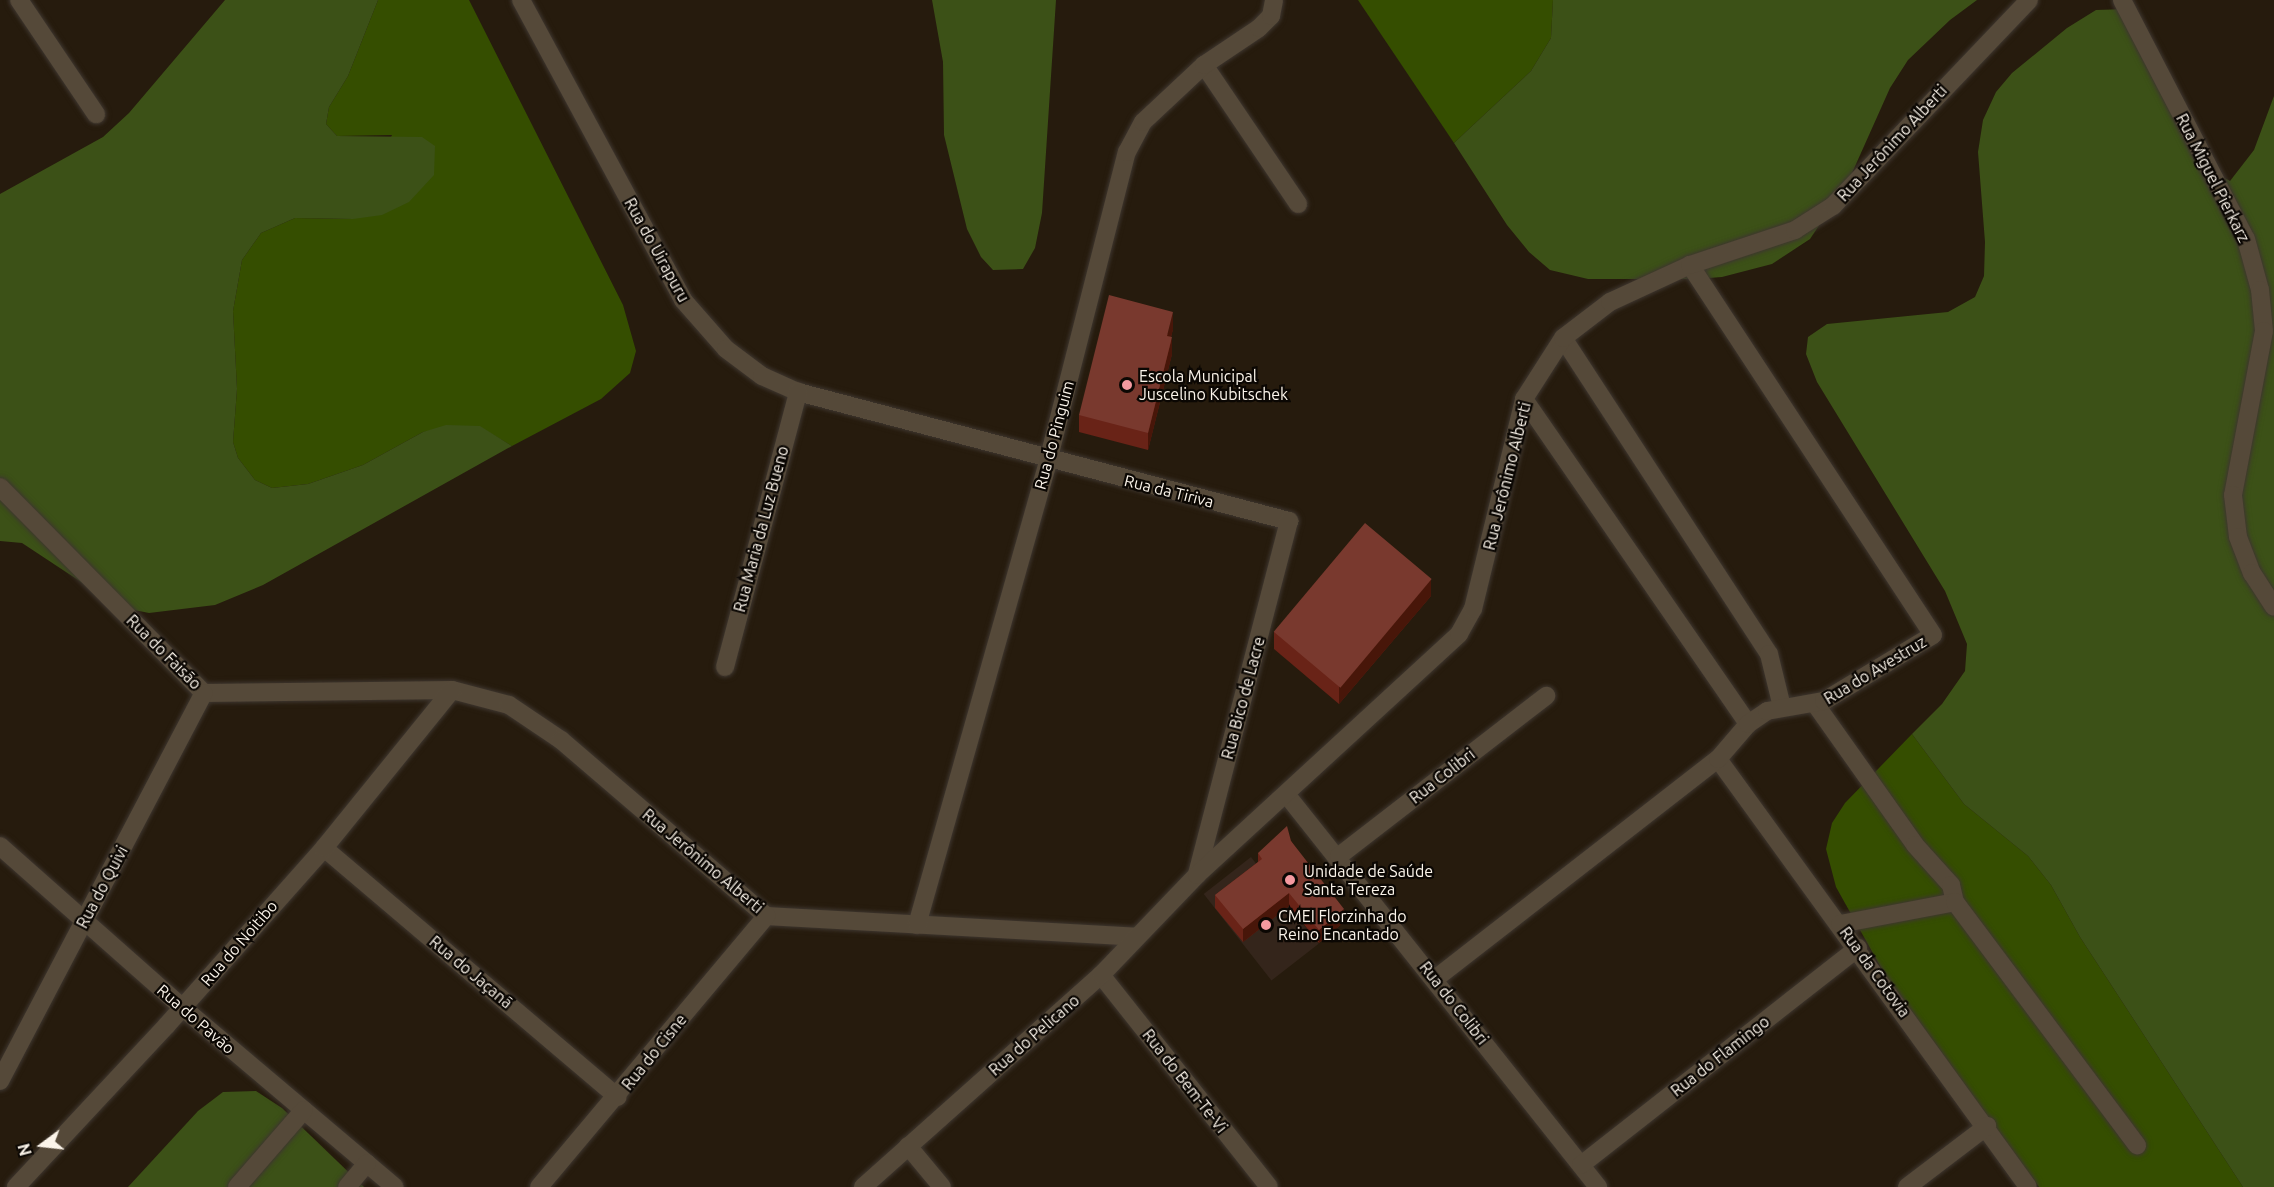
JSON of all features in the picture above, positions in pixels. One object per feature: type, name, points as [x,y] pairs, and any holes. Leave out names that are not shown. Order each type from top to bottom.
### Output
[{"type":"street","points":[[19,0],[96,114]]},
{"type":"street","name":"Rua do Uirapuru","points":[[521,0],[683,300],[726,349],[762,376],[798,392],[1048,461]]},
{"type":"street","name":"Rua do Pinguim","points":[[917,925],[1048,461],[1127,152],[1143,122],[1204,65],[1259,28],[1271,16],[1274,0]]},
{"type":"street","name":"Rua Jerônimo Alberti","points":[[1197,875],[1459,634],[1473,609],[1524,399],[1563,338],[1610,302],[1690,265],[1795,230],[1833,206],[2029,0]]},
{"type":"street","name":"Rua Miguel Pierkarz","points":[[2122,0],[2246,239],[2260,290],[2264,331],[2233,495],[2238,537],[2252,573],[2274,607]]},
{"type":"street","points":[[1204,65],[1299,204]]},
{"type":"street","name":"Rua do Avestruz","points":[[1435,979],[1718,759],[1748,724],[1782,707],[1816,705],[1933,635],[1690,265]]},
{"type":"street","points":[[1563,338],[1769,654],[1782,707]]},
{"type":"street","name":"Rua Maria da Luz Bueno","points":[[725,667],[798,392]]},
{"type":"street","points":[[1524,399],[1748,724]]},
{"type":"street","name":"Rua da Tiriva","points":[[1048,461],[1289,521]]},
{"type":"street","name":"Rua do Faisão","points":[[0,487],[204,693],[452,690]]},
{"type":"street","name":"Rua Bico de Lacre","points":[[1197,875],[1289,521]]},
{"type":"street","name":"Rua Jerônimo Alberti","points":[[452,690],[509,705],[561,740],[766,916],[1136,937]]},
{"type":"street","name":"Rua do Noitibo","points":[[16,1187],[183,1008],[324,848],[452,690]]},
{"type":"street","name":"Rua do Quivi","points":[[0,1081],[204,693]]},
{"type":"street","name":"Rua Colibri","points":[[1339,856],[1546,696]]},
{"type":"street","points":[[1816,705],[1915,845],[1951,885],[1955,902],[2137,1145]]},
{"type":"street","name":"Rua da Cotovia","points":[[1718,759],[1987,1126],[2028,1187]]},
{"type":"street","name":"Rua do Colibri","points":[[1286,794],[1339,856],[1598,1187]]},
{"type":"street","name":"Rua do Pavão","points":[[0,846],[183,1008],[395,1187]]},
{"type":"street","name":"Rua do Jaçanã","points":[[324,848],[618,1097]]},
{"type":"street","name":"Rua do Pelicano","points":[[863,1187],[1101,975],[1197,875]]},
{"type":"street","points":[[1840,924],[1955,902]]},
{"type":"street","name":"Rua do Cisne","points":[[539,1187],[618,1097],[766,916]]},
{"type":"street","name":"Rua do Flamingo","points":[[1581,1165],[1858,948]]},
{"type":"street","name":"Rua do Bem-Te-Vi","points":[[1101,975],[1269,1187]]},
{"type":"street","points":[[237,1187],[304,1110]]},
{"type":"street","points":[[1907,1187],[1987,1126]]},
{"type":"street","points":[[908,1146],[942,1187]]},
{"type":"street","points":[[347,1187],[367,1163]]},
{"type":"shaded area","name":"CMEI Florzinha do Reino Encantado","points":[[1251,857],[1319,944],[1271,981],[1204,894]]},
{"type":"green space","points":[[225,0],[378,0],[348,76],[329,107],[326,124],[337,136],[422,137],[435,146],[434,175],[409,202],[382,215],[353,219],[295,218],[261,233],[242,260],[233,311],[237,389],[233,442],[238,458],[255,480],[272,488],[308,484],[363,465],[423,432],[446,425],[480,426],[512,446],[263,585],[215,605],[149,613],[119,607],[22,543],[0,541],[0,194],[103,137],[129,113]]},
{"type":"green space","points":[[378,0],[469,0],[623,305],[636,351],[630,373],[601,399],[512,446],[480,427],[423,432],[363,465],[308,484],[272,488],[255,480],[238,458],[233,442],[237,389],[233,311],[242,260],[261,233],[295,218],[353,219],[392,135],[337,136],[326,124],[329,107],[348,76]]},
{"type":"green space","points":[[932,0],[1056,0],[1042,213],[1035,248],[1023,269],[993,270],[981,257],[967,229],[944,135],[943,62]]},
{"type":"green space","points":[[1358,0],[1553,0],[1551,38],[1531,71],[1454,143]]},
{"type":"green space","points":[[1553,0],[1977,0],[1950,20],[1908,60],[1890,88],[1848,182],[1810,239],[1772,264],[1722,277],[1588,279],[1550,270],[1529,252],[1507,225],[1454,143],[1531,71],[1551,38]]},
{"type":"green space","points":[[2127,9],[2212,171],[2230,181],[2254,150],[2274,96],[2274,1187],[2243,1187],[2080,937],[2051,885],[2028,856],[1964,804],[1912,734],[1942,704],[1965,671],[1967,644],[1945,591],[1817,382],[1806,354],[1808,337],[1827,324],[1948,312],[1975,297],[1984,276],[1985,242],[1978,152],[1983,120],[1996,92],[2012,73],[2067,28],[2096,10]]},
{"type":"green space","points":[[1912,734],[1964,804],[2028,856],[2051,885],[2080,937],[2243,1187],[2039,1187],[1884,973],[1836,887],[1826,849],[1832,823],[1845,803]]},
{"type":"green space","points":[[256,1091],[282,1108],[364,1187],[128,1187],[198,1111],[223,1092]]},
{"type":"building","name":"Escola Municipal Juscelino Kubitschek","points":[[1109,295],[1173,312],[1167,336],[1172,337],[1148,433],[1079,415]]},
{"type":"building","points":[[1365,523],[1432,579],[1340,688],[1274,632]]},
{"type":"building","points":[[1287,826],[1291,841],[1344,909],[1319,930],[1289,893],[1243,929],[1215,895],[1262,859],[1258,853]]},
{"type":"place","name":"Escola Municipal Juscelino Kubitschek","points":[[1127,385]]},
{"type":"place","name":"Unidade de Saúde Santa Tereza","points":[[1290,880]]},
{"type":"place","name":"CMEI Florzinha do Reino Encantado","points":[[1266,925]]}]
